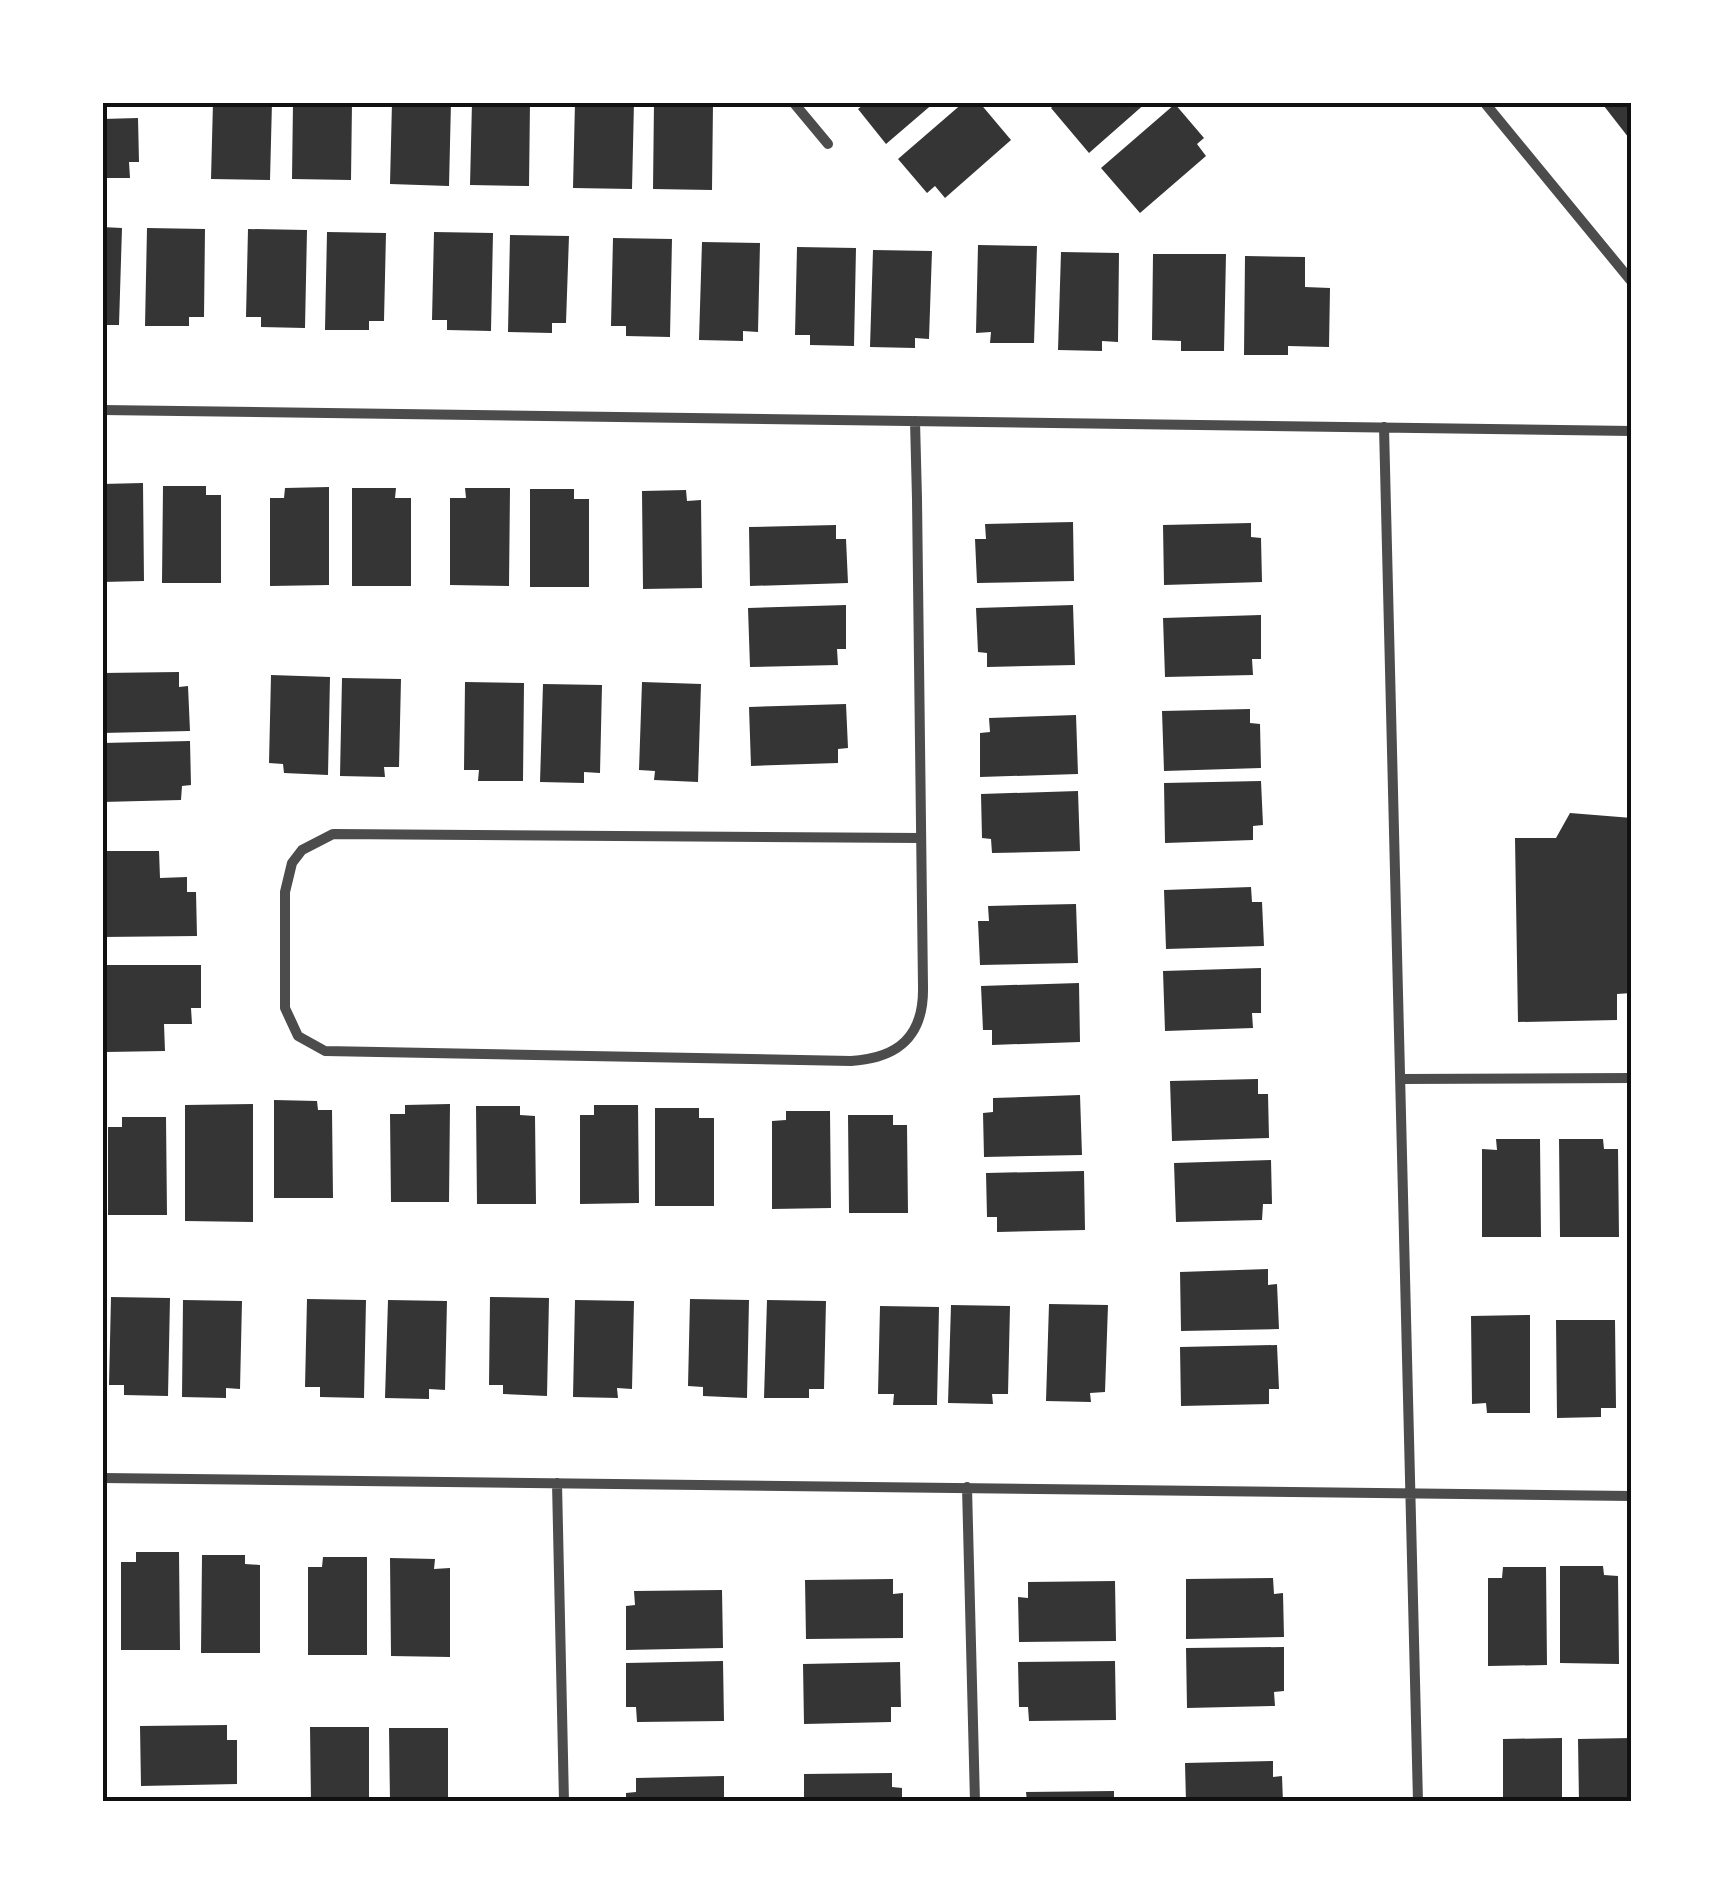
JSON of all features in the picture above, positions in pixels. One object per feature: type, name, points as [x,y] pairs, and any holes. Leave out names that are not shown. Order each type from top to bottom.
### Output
[{"type":"street","points":[[793,102],[828,144]]},
{"type":"street","points":[[1484,102],[1632,282]]},
{"type":"street","points":[[102,410],[1632,431]]},
{"type":"street","points":[[916,421],[924,1008],[907,1041],[872,1060],[325,1051],[298,1036],[285,1008],[286,877],[302,850],[333,834],[921,838]]},
{"type":"street","points":[[1384,427],[1418,1802]]},
{"type":"street","points":[[1400,1079],[1632,1078]]},
{"type":"street","points":[[102,1478],[1632,1496]]},
{"type":"street","points":[[556,1483],[564,1802]]},
{"type":"street","points":[[967,1487],[975,1802]]},
{"type":"building","points":[[213,102],[272,102],[270,180],[211,179]]},
{"type":"building","points":[[293,102],[352,102],[351,180],[292,179]]},
{"type":"building","points":[[392,102],[451,102],[449,186],[390,184]]},
{"type":"building","points":[[472,102],[530,102],[529,186],[470,185]]},
{"type":"building","points":[[575,102],[634,102],[632,189],[573,188]]},
{"type":"building","points":[[654,102],[713,103],[712,190],[653,189]]},
{"type":"building","points":[[867,102],[935,102],[886,144],[858,109]]},
{"type":"building","points":[[964,102],[979,102],[1011,140],[945,198],[935,186],[927,193],[898,159]]},
{"type":"building","points":[[1057,102],[1147,102],[1089,153],[1051,108]]},
{"type":"building","points":[[1609,102],[1632,102],[1632,142],[1604,106]]},
{"type":"building","points":[[1175,104],[1204,138],[1197,144],[1206,156],[1140,213],[1101,168]]},
{"type":"building","points":[[138,118],[139,162],[129,162],[130,178],[102,178],[102,119]]},
{"type":"building","points":[[102,227],[122,228],[119,325],[102,325]]},
{"type":"building","points":[[147,228],[205,229],[204,317],[189,317],[189,326],[145,326]]},
{"type":"building","points":[[248,229],[307,230],[305,328],[261,327],[261,317],[246,317]]},
{"type":"building","points":[[327,232],[386,233],[384,321],[369,321],[369,330],[325,330]]},
{"type":"building","points":[[434,232],[493,233],[491,331],[447,330],[447,320],[432,320]]},
{"type":"building","points":[[510,235],[569,236],[566,323],[552,323],[552,333],[508,332]]},
{"type":"building","points":[[613,238],[672,239],[670,337],[626,336],[626,326],[611,326]]},
{"type":"building","points":[[702,242],[760,243],[758,332],[743,331],[743,341],[699,340]]},
{"type":"building","points":[[978,245],[1037,246],[1034,343],[990,343],[991,332],[976,333]]},
{"type":"building","points":[[797,247],[856,248],[854,346],[810,345],[810,335],[795,335]]},
{"type":"building","points":[[873,250],[932,251],[929,339],[915,338],[915,348],[870,347]]},
{"type":"building","points":[[1061,252],[1119,253],[1118,342],[1102,341],[1102,351],[1058,350]]},
{"type":"building","points":[[1153,254],[1226,254],[1224,351],[1181,351],[1181,341],[1152,340]]},
{"type":"building","points":[[1245,256],[1305,257],[1305,287],[1330,288],[1329,347],[1288,346],[1288,355],[1244,355]]},
{"type":"building","points":[[143,483],[144,581],[102,582],[102,484]]},
{"type":"building","points":[[163,486],[206,486],[206,495],[221,495],[221,583],[162,583]]},
{"type":"building","points":[[329,487],[329,585],[270,586],[270,498],[284,498],[285,488]]},
{"type":"building","points":[[352,488],[396,488],[395,498],[411,498],[411,586],[352,586]]},
{"type":"building","points":[[465,488],[510,488],[509,586],[450,585],[450,498],[466,498]]},
{"type":"building","points":[[530,489],[574,489],[574,499],[589,499],[589,587],[530,587]]},
{"type":"building","points":[[686,490],[687,501],[701,500],[702,588],[643,589],[642,491]]},
{"type":"building","points":[[1073,522],[1074,581],[977,583],[975,539],[986,539],[985,524]]},
{"type":"building","points":[[1251,523],[1251,537],[1261,538],[1262,582],[1164,585],[1163,525]]},
{"type":"building","points":[[836,525],[836,539],[846,539],[848,583],[750,586],[749,527]]},
{"type":"building","points":[[846,605],[846,649],[837,649],[838,665],[750,667],[748,608]]},
{"type":"building","points":[[1073,605],[1075,665],[987,667],[987,653],[978,652],[976,608]]},
{"type":"building","points":[[1261,615],[1261,659],[1252,659],[1253,675],[1165,677],[1163,618]]},
{"type":"building","points":[[179,672],[179,687],[188,686],[190,731],[102,733],[102,673]]},
{"type":"building","points":[[271,675],[330,677],[328,775],[284,773],[283,764],[269,763]]},
{"type":"building","points":[[342,678],[401,679],[399,767],[384,767],[385,777],[340,776]]},
{"type":"building","points":[[465,682],[524,683],[523,781],[478,781],[479,770],[464,770]]},
{"type":"building","points":[[642,682],[701,684],[698,782],[654,780],[655,771],[639,770]]},
{"type":"building","points":[[543,684],[602,685],[600,773],[584,772],[584,783],[540,782]]},
{"type":"building","points":[[846,704],[848,748],[838,749],[838,763],[751,766],[749,707]]},
{"type":"building","points":[[1250,709],[1250,723],[1260,724],[1261,768],[1164,771],[1162,711]]},
{"type":"building","points":[[1076,715],[1078,774],[980,777],[980,733],[990,732],[989,718]]},
{"type":"building","points":[[190,741],[191,785],[182,786],[181,800],[102,802],[102,743]]},
{"type":"building","points":[[1261,781],[1263,825],[1253,826],[1253,840],[1165,843],[1164,783]]},
{"type":"building","points":[[1078,791],[1080,851],[992,853],[991,839],[982,838],[981,794]]},
{"type":"building","points":[[1570,813],[1632,818],[1632,993],[1617,994],[1617,1020],[1518,1022],[1515,838],[1556,838]]},
{"type":"building","points":[[102,851],[159,851],[160,878],[187,877],[187,892],[196,892],[197,936],[102,937]]},
{"type":"building","points":[[1251,887],[1252,902],[1262,902],[1264,946],[1166,949],[1164,890]]},
{"type":"building","points":[[1076,904],[1078,963],[980,965],[978,921],[989,921],[988,906]]},
{"type":"building","points":[[105,965],[201,965],[201,1008],[191,1008],[192,1024],[164,1024],[165,1051],[106,1052]]},
{"type":"building","points":[[1261,968],[1261,1013],[1252,1013],[1253,1028],[1165,1031],[1163,971]]},
{"type":"building","points":[[1079,983],[1080,1042],[992,1045],[992,1030],[983,1030],[981,986]]},
{"type":"building","points":[[1258,1079],[1258,1094],[1268,1094],[1269,1138],[1172,1141],[1170,1081]]},
{"type":"building","points":[[1080,1095],[1082,1155],[984,1157],[983,1113],[993,1112],[993,1098]]},
{"type":"building","points":[[274,1100],[317,1101],[318,1110],[332,1110],[333,1198],[274,1198]]},
{"type":"building","points":[[253,1104],[253,1222],[185,1221],[185,1105]]},
{"type":"building","points":[[450,1104],[449,1202],[391,1202],[390,1114],[405,1114],[405,1105]]},
{"type":"building","points":[[594,1105],[638,1105],[639,1203],[580,1204],[580,1115],[594,1115]]},
{"type":"building","points":[[476,1106],[520,1106],[520,1115],[535,1116],[536,1204],[477,1204]]},
{"type":"building","points":[[655,1108],[699,1108],[699,1118],[714,1118],[714,1206],[655,1206]]},
{"type":"building","points":[[786,1111],[830,1111],[831,1208],[772,1209],[772,1121],[786,1120]]},
{"type":"building","points":[[848,1115],[893,1115],[893,1125],[907,1125],[908,1213],[849,1213]]},
{"type":"building","points":[[122,1117],[166,1117],[167,1215],[108,1215],[108,1127],[122,1127]]},
{"type":"building","points":[[1496,1139],[1540,1139],[1541,1237],[1482,1237],[1482,1149],[1497,1150]]},
{"type":"building","points":[[1559,1139],[1603,1139],[1604,1149],[1618,1149],[1619,1237],[1560,1237]]},
{"type":"building","points":[[1271,1160],[1272,1204],[1263,1204],[1262,1220],[1176,1222],[1174,1163]]},
{"type":"building","points":[[1084,1171],[1085,1230],[997,1232],[997,1217],[987,1217],[986,1173]]},
{"type":"building","points":[[1268,1269],[1268,1285],[1277,1284],[1279,1329],[1181,1331],[1180,1272]]},
{"type":"building","points":[[111,1297],[170,1298],[168,1396],[124,1395],[124,1385],[109,1385]]},
{"type":"building","points":[[490,1297],[549,1298],[547,1396],[503,1394],[503,1385],[489,1385]]},
{"type":"building","points":[[307,1299],[366,1300],[364,1398],[320,1397],[320,1387],[305,1387]]},
{"type":"building","points":[[690,1299],[749,1300],[747,1398],[703,1396],[703,1387],[688,1386]]},
{"type":"building","points":[[183,1300],[242,1301],[240,1389],[226,1388],[226,1398],[182,1397]]},
{"type":"building","points":[[388,1300],[447,1301],[445,1390],[429,1389],[429,1399],[385,1398]]},
{"type":"building","points":[[575,1300],[634,1301],[632,1389],[617,1388],[618,1398],[573,1397]]},
{"type":"building","points":[[767,1300],[826,1301],[824,1389],[809,1389],[809,1398],[764,1398]]},
{"type":"building","points":[[1049,1304],[1108,1305],[1105,1392],[1090,1393],[1091,1402],[1046,1401]]},
{"type":"building","points":[[951,1305],[1010,1306],[1008,1394],[992,1394],[993,1404],[948,1403]]},
{"type":"building","points":[[880,1306],[939,1307],[937,1405],[893,1405],[894,1394],[878,1394]]},
{"type":"building","points":[[1530,1315],[1530,1413],[1487,1413],[1486,1403],[1472,1404],[1471,1316]]},
{"type":"building","points":[[1556,1320],[1615,1320],[1616,1408],[1601,1408],[1601,1417],[1557,1418]]},
{"type":"building","points":[[1277,1345],[1279,1389],[1269,1389],[1269,1404],[1181,1406],[1180,1347]]},
{"type":"building","points":[[136,1552],[179,1552],[180,1650],[121,1650],[121,1562],[136,1562]]},
{"type":"building","points":[[202,1555],[245,1555],[245,1564],[260,1565],[260,1653],[201,1653]]},
{"type":"building","points":[[323,1557],[367,1557],[367,1655],[308,1655],[308,1567],[322,1567]]},
{"type":"building","points":[[390,1558],[435,1559],[434,1569],[450,1568],[450,1657],[391,1656]]},
{"type":"building","points":[[1560,1566],[1603,1566],[1604,1575],[1618,1576],[1619,1664],[1560,1663]]},
{"type":"building","points":[[1503,1567],[1546,1567],[1547,1665],[1488,1666],[1488,1578],[1502,1578]]},
{"type":"building","points":[[1273,1578],[1274,1594],[1283,1593],[1284,1637],[1186,1639],[1186,1579]]},
{"type":"building","points":[[893,1579],[893,1594],[903,1593],[903,1638],[806,1639],[805,1580]]},
{"type":"building","points":[[1115,1581],[1116,1641],[1019,1642],[1018,1597],[1028,1598],[1028,1582]]},
{"type":"building","points":[[722,1590],[723,1648],[626,1650],[626,1606],[635,1605],[634,1591]]},
{"type":"building","points":[[1284,1647],[1284,1691],[1274,1692],[1275,1706],[1187,1708],[1186,1648]]},
{"type":"building","points":[[723,1661],[724,1721],[637,1722],[636,1707],[626,1707],[626,1663]]},
{"type":"building","points":[[1115,1661],[1116,1720],[1029,1721],[1028,1707],[1019,1707],[1018,1662]]},
{"type":"building","points":[[900,1662],[901,1707],[891,1707],[891,1722],[804,1724],[803,1664]]},
{"type":"building","points":[[227,1725],[227,1740],[237,1740],[237,1784],[141,1786],[140,1726]]},
{"type":"building","points":[[310,1727],[369,1727],[369,1802],[311,1802]]},
{"type":"building","points":[[389,1728],[448,1728],[448,1802],[390,1802]]},
{"type":"building","points":[[1562,1738],[1562,1802],[1503,1802],[1503,1739]]},
{"type":"building","points":[[1632,1738],[1632,1802],[1579,1802],[1578,1739]]},
{"type":"building","points":[[1273,1761],[1273,1777],[1282,1776],[1283,1802],[1186,1802],[1185,1763]]},
{"type":"building","points":[[892,1773],[892,1787],[902,1788],[902,1802],[804,1802],[804,1774]]},
{"type":"building","points":[[724,1776],[724,1802],[626,1802],[626,1793],[636,1792],[636,1778]]},
{"type":"building","points":[[1114,1791],[1114,1802],[1027,1802],[1026,1792]]}]
